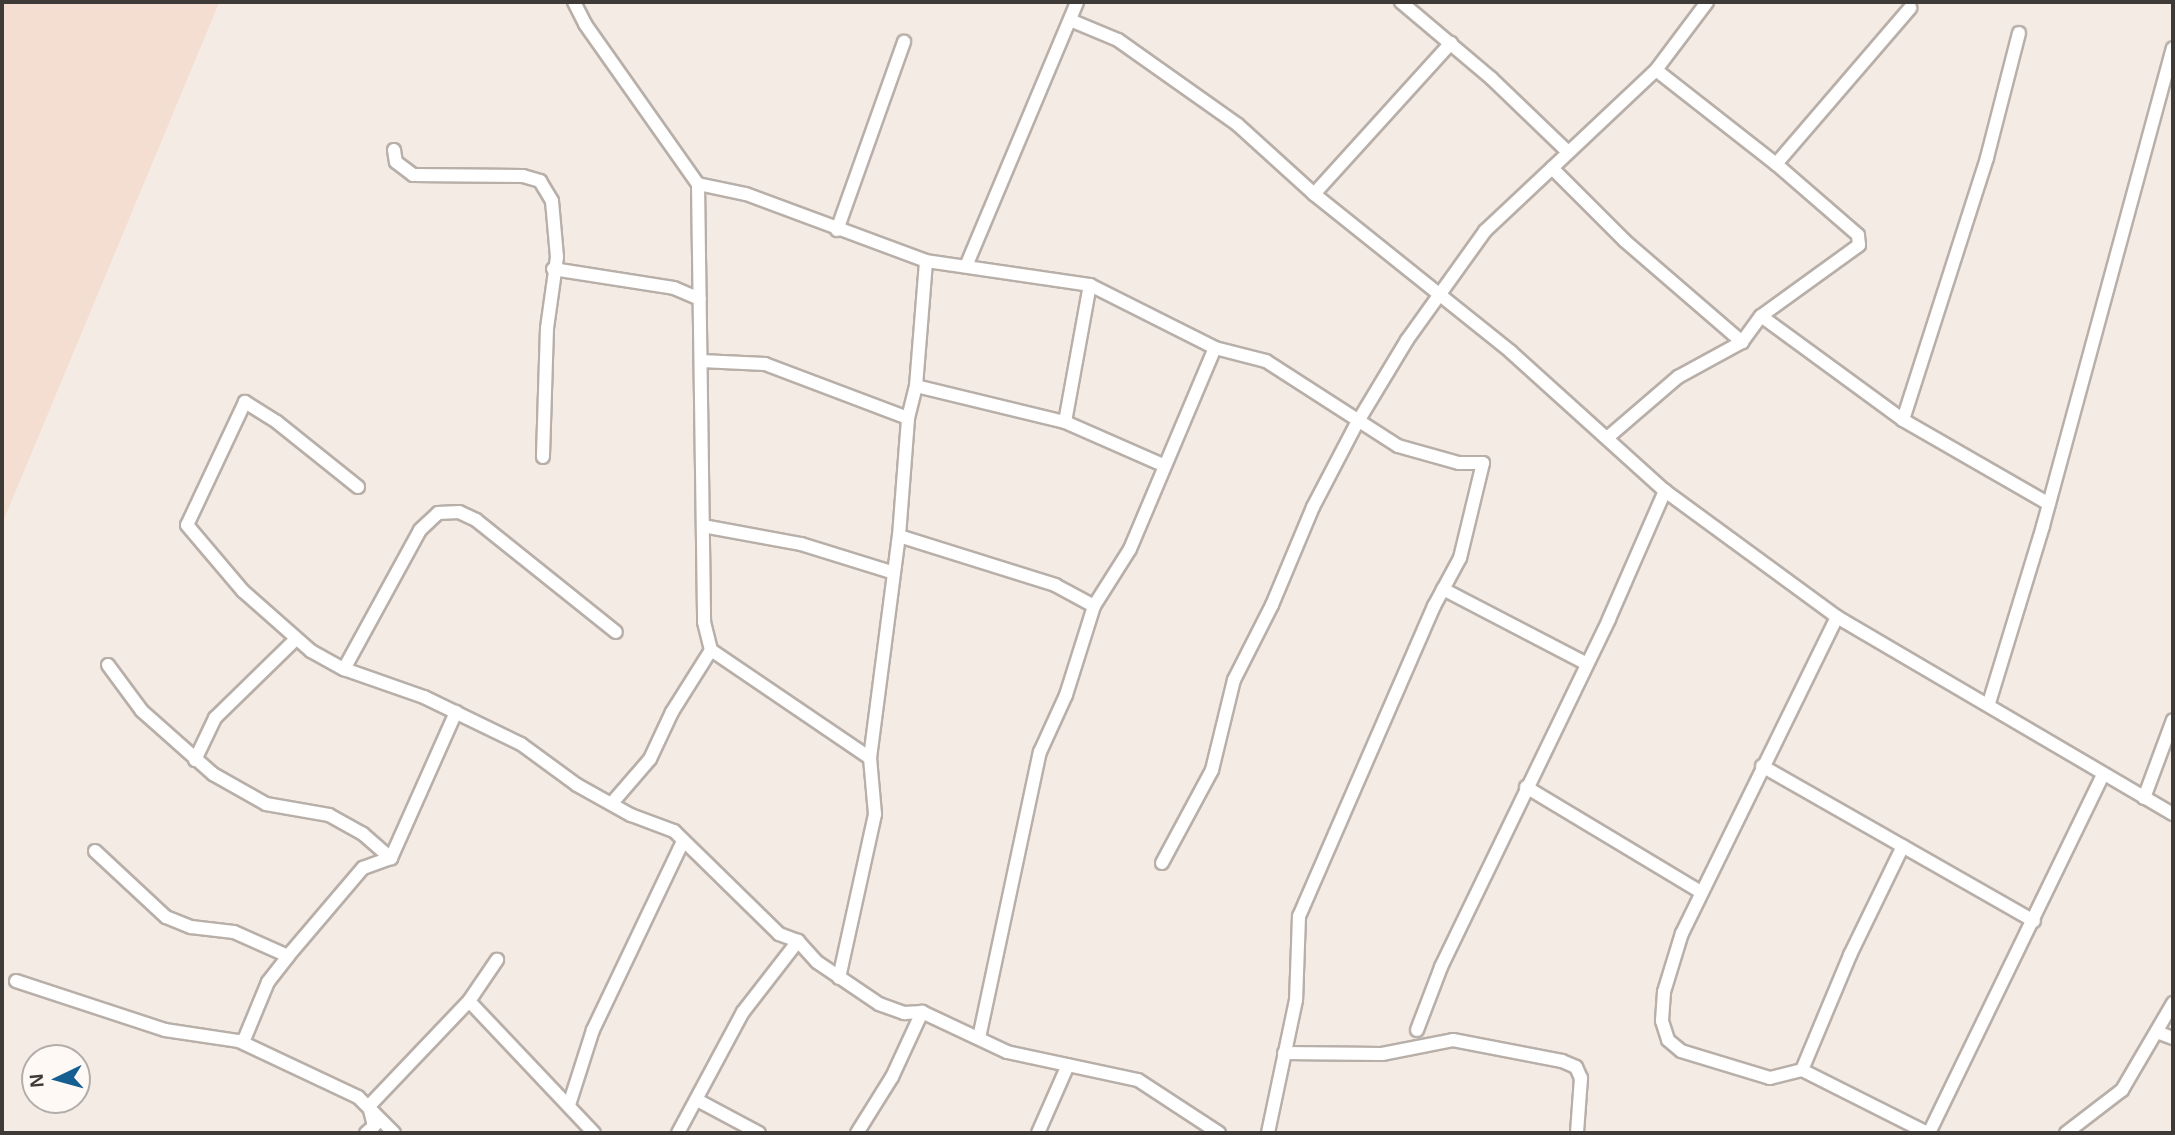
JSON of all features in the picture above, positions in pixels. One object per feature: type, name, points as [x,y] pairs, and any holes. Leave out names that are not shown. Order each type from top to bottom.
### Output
[{"type":"street","points":[[574,2],[585,24],[698,184],[704,622],[711,650],[870,758]]},
{"type":"street","points":[[967,264],[1077,2]]},
{"type":"street","points":[[1401,2],[1451,43],[1568,152]]},
{"type":"street","points":[[1162,863],[1212,770],[1234,680],[1357,423],[1387,370],[1485,232],[1657,70],[1707,2]]},
{"type":"street","points":[[1776,164],[1910,8]]},
{"type":"street","points":[[1070,20],[1118,40],[1170,74],[1238,125],[1314,194],[1608,438],[1665,492],[1837,617],[1989,703],[2173,814]]},
{"type":"street","points":[[1903,421],[1987,158],[2019,33]]},
{"type":"street","points":[[837,230],[904,42]]},
{"type":"street","points":[[1314,194],[1451,43]]},
{"type":"street","points":[[1989,703],[2049,504],[2173,48]]},
{"type":"street","points":[[1608,438],[1678,377],[1742,342],[1761,316],[1859,245],[1858,235],[1776,164],[1657,70]]},
{"type":"street","points":[[394,150],[396,162],[413,175],[523,176],[540,181],[556,214],[543,457]]},
{"type":"street","points":[[1552,168],[1625,241],[1742,342]]},
{"type":"street","points":[[698,184],[746,194],[926,261],[967,264],[1090,285],[1215,348],[1266,360],[1357,423],[1398,446],[1459,463],[1483,463],[1460,558],[1443,589],[1299,916],[1296,1000],[1268,1133]]},
{"type":"street","points":[[839,978],[875,814],[870,758],[899,536],[908,418],[916,386],[926,261]]},
{"type":"street","points":[[554,269],[674,288],[700,299]]},
{"type":"street","points":[[1065,422],[1090,285]]},
{"type":"street","points":[[1761,316],[1903,421],[2049,504]]},
{"type":"street","points":[[979,1038],[1021,853],[1029,788],[1094,606],[1130,550],[1163,465],[1215,348]]},
{"type":"street","points":[[701,361],[765,364],[908,418]]},
{"type":"street","points":[[916,386],[1065,422],[1163,465]]},
{"type":"street","points":[[358,487],[278,422],[245,402],[187,525],[243,591],[280,620],[295,640],[345,668],[456,712],[521,744],[577,785],[674,831],[779,934],[798,941],[839,978],[891,1010],[922,1012],[1007,1052],[1138,1080],[1219,1133]]},
{"type":"street","points":[[1417,1030],[1441,967],[1665,492]]},
{"type":"street","points":[[345,668],[419,530],[438,513],[459,512],[476,520],[616,632]]},
{"type":"street","points":[[703,526],[801,544],[894,573]]},
{"type":"street","points":[[899,536],[1055,585],[1094,606]]},
{"type":"street","points":[[1443,589],[1585,663]]},
{"type":"street","points":[[1837,617],[1682,933],[1664,992],[1662,1021],[1668,1040],[1681,1051],[1770,1078],[1802,1070],[1928,1133],[2034,921],[2103,774]]},
{"type":"street","points":[[195,761],[215,718],[295,640]]},
{"type":"street","points":[[612,803],[650,759],[672,712],[711,650]]},
{"type":"street","points":[[108,665],[142,711],[195,761],[239,791],[266,804],[330,816],[363,834],[391,858]]},
{"type":"street","points":[[240,1041],[244,1040],[268,982],[288,956],[363,869],[391,858],[456,712]]},
{"type":"street","points":[[2144,798],[2173,720]]},
{"type":"street","points":[[1762,766],[2034,921]]},
{"type":"street","points":[[1526,787],[1701,892]]},
{"type":"street","points":[[569,1105],[593,1030],[683,841]]},
{"type":"street","points":[[1802,1070],[1850,955],[1903,846]]},
{"type":"street","points":[[95,851],[166,916],[191,927],[233,932],[288,956]]},
{"type":"street","points":[[678,1133],[699,1101],[743,1012],[798,941]]},
{"type":"street","points":[[369,1106],[469,1001],[497,960]]},
{"type":"street","points":[[16,981],[165,1030],[240,1041],[369,1106],[394,1133]]},
{"type":"street","points":[[469,1001],[594,1133]]},
{"type":"street","points":[[2066,1133],[2122,1090],[2173,1003]]},
{"type":"street","points":[[857,1133],[892,1077],[922,1012]]},
{"type":"street","points":[[2157,1032],[2173,1038]]},
{"type":"street","points":[[1284,1053],[1382,1054],[1453,1040],[1562,1061],[1576,1067],[1581,1078],[1580,1132]]},
{"type":"street","points":[[1038,1133],[1068,1065]]},
{"type":"street","points":[[699,1101],[759,1133]]},
{"type":"street","points":[[366,1133],[374,1126],[369,1106]]},
{"type":"shaded area","points":[[2,2],[219,3],[2,524]]}]
